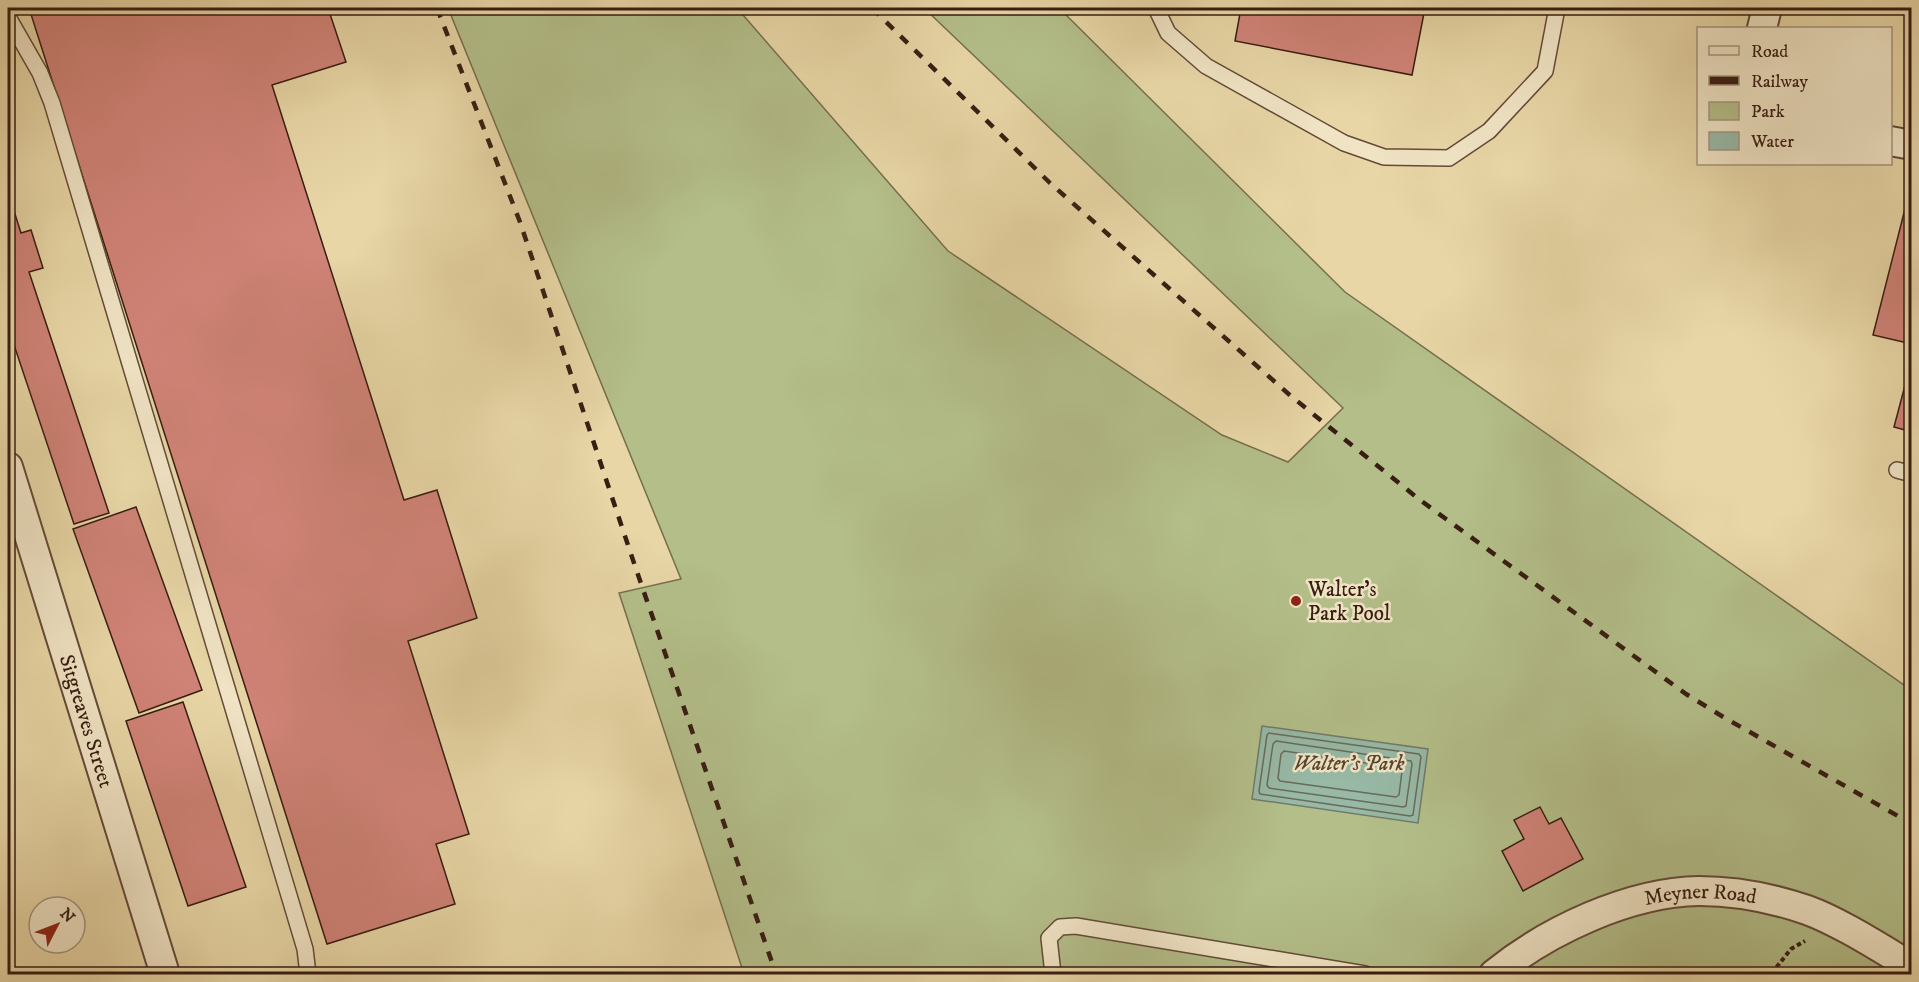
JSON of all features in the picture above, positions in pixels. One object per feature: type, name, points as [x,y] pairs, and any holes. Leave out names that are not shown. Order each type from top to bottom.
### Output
[{"type":"street","points":[[1762,27],[1767,8]]},
{"type":"street","points":[[1892,141],[1911,145]]},
{"type":"street","name":"Sitgreaves Street","points":[[8,467],[165,975]]},
{"type":"street","name":"Meyner Road","points":[[1494,975],[1511,960],[1577,921],[1618,906],[1665,895],[1697,891],[1768,899],[1809,911],[1911,967]]},
{"type":"lane","points":[[1156,8],[1168,33],[1206,66],[1344,143],[1384,157],[1449,158],[1489,130],[1545,71],[1557,8]]},
{"type":"lane","points":[[8,17],[40,73],[52,103],[305,950],[308,975]]},
{"type":"lane","points":[[1053,975],[1049,938],[1060,927],[1076,926],[1365,975]]},
{"type":"path","points":[[1775,975],[1775,969],[1791,949],[1834,924]]},
{"type":"green space","name":"Walter's Park","points":[[448,8],[737,8],[948,251],[1222,435],[1288,462],[1343,408],[924,8],[1059,8],[1345,292],[1911,690],[1911,974],[744,974],[619,593],[681,579]]},
{"type":"water","points":[[1262,726],[1428,749],[1418,823],[1252,799]]},
{"type":"building","points":[[29,8],[328,8],[346,62],[272,85],[404,500],[437,490],[477,618],[408,641],[469,834],[436,844],[455,904],[327,944]]},
{"type":"building","points":[[1241,8],[1425,8],[1412,75],[1235,41]]},
{"type":"building","points":[[8,192],[21,233],[31,230],[43,268],[29,272],[109,513],[74,524],[8,327]]},
{"type":"building","points":[[1907,201],[1912,202],[1912,344],[1873,335]]},
{"type":"building","points":[[1912,359],[1912,432],[1894,427]]},
{"type":"building","points":[[136,507],[202,690],[139,713],[73,529]]},
{"type":"building","points":[[183,702],[246,887],[188,906],[126,721]]},
{"type":"building","points":[[1540,807],[1549,824],[1561,818],[1583,859],[1523,891],[1502,851],[1524,839],[1514,820]]},
{"type":"building","points":[[606,969],[607,974],[586,974]]},
{"type":"railway","points":[[437,8],[520,222],[636,569],[776,974]]},
{"type":"railway","points":[[872,8],[1050,183],[1292,397],[1420,500],[1686,694],[1912,824]]},
{"type":"place","name":"Walter's Park Pool","points":[[1296,601]]}]
